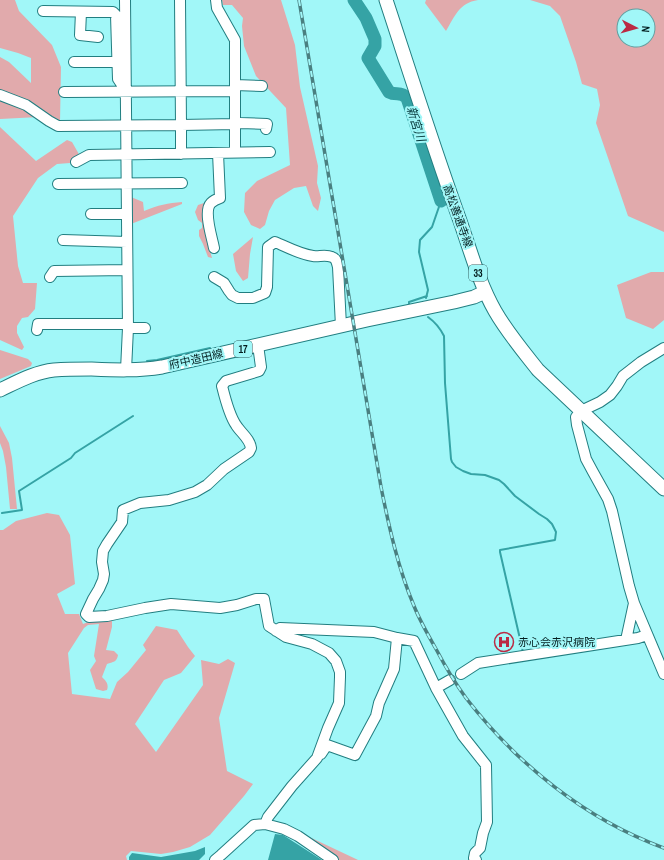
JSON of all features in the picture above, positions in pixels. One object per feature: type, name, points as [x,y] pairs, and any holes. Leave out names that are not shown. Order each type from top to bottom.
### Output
[{"type":"main road","name":"高松善通寺線","points":[[386,0],[450,193],[485,292],[504,325],[538,370],[664,489]]},
{"type":"main road","name":"府中造田線","points":[[0,390],[36,374],[53,370],[126,370],[162,367],[454,302],[474,297],[485,292]]},
{"type":"street","points":[[125,0],[128,326],[126,370]]},
{"type":"street","points":[[180,0],[181,154]]},
{"type":"street","points":[[216,0],[217,8],[235,40],[235,152]]},
{"type":"street","points":[[43,11],[113,12],[116,15],[118,79],[126,91]]},
{"type":"street","points":[[81,12],[80,35],[98,37]]},
{"type":"street","points":[[74,62],[117,62]]},
{"type":"street","points":[[64,92],[180,91],[262,86]]},
{"type":"street","points":[[0,96],[26,105],[58,126],[240,123],[267,124],[266,129]]},
{"type":"street","points":[[76,162],[89,155],[270,152]]},
{"type":"street","points":[[214,248],[207,214],[208,208],[212,202],[220,198],[218,153]]},
{"type":"street","points":[[58,184],[182,183]]},
{"type":"street","points":[[91,214],[127,214]]},
{"type":"street","points":[[63,240],[127,242]]},
{"type":"street","points":[[214,277],[224,283],[232,295],[238,298],[253,298],[265,294],[267,287],[268,247],[275,242],[299,253],[316,257],[322,255],[333,257],[336,260],[338,267],[342,326]]},
{"type":"street","points":[[50,277],[54,270],[127,270]]},
{"type":"street","points":[[37,330],[38,324],[128,326],[145,328]]},
{"type":"street","points":[[258,345],[261,367],[259,371],[226,381],[222,386],[235,425],[250,444],[251,448],[249,452],[224,469],[207,485],[195,492],[170,500],[140,503],[122,510],[122,522],[103,551],[103,580],[92,599],[86,614],[89,617],[107,616],[171,604],[220,608],[237,605],[256,599],[264,599],[269,626],[286,637],[312,644],[329,653],[336,662],[340,672],[339,702],[317,758]]},
{"type":"street","points":[[664,348],[641,362],[623,376],[610,395],[600,402],[581,411],[576,417],[586,459],[608,500],[612,511],[634,603],[664,674]]},
{"type":"street","points":[[626,640],[634,603]]},
{"type":"street","points":[[276,630],[280,628],[374,632],[414,641],[436,688],[463,736],[486,765],[487,822],[480,848],[475,853],[474,858],[476,860]]},
{"type":"street","points":[[460,674],[478,663],[626,640],[647,635]]},
{"type":"street","points":[[266,824],[268,817],[287,792],[327,745],[355,755],[376,716],[379,703],[394,669],[397,638]]},
{"type":"street","points":[[436,688],[450,680]]},
{"type":"street","points":[[215,860],[254,825],[266,824],[284,829],[298,836],[333,860]]},
{"type":"shaded area","points":[[0,0],[15,0],[19,11],[52,45],[61,67],[60,122],[35,106],[0,93],[0,57],[9,62],[31,83],[31,58],[0,48]]},
{"type":"shaded area","points":[[222,0],[281,0],[295,45],[300,87],[318,166],[317,183],[321,198],[318,211],[313,206],[306,186],[294,188],[275,200],[269,211],[265,225],[260,229],[251,225],[244,212],[245,193],[257,181],[290,165],[286,108],[256,76],[244,46],[242,26],[243,18],[232,5],[223,5]]},
{"type":"shaded area","points":[[426,0],[478,0],[462,7],[455,15],[446,31],[425,3]]},
{"type":"shaded area","points":[[530,0],[664,0],[664,232],[628,216],[596,123],[600,105],[597,89],[582,84],[560,16],[550,6]]},
{"type":"shaded area","points":[[0,100],[24,107],[39,117],[0,119]]},
{"type":"shaded area","points":[[0,127],[36,161],[67,140],[72,142],[80,156],[70,163],[57,164],[38,178],[13,216],[18,266],[23,283],[37,283],[35,309],[28,317],[22,318],[17,326],[17,333],[24,347],[22,350],[0,340]]},
{"type":"shaded area","points":[[131,197],[143,202],[144,211],[168,204],[182,202],[182,204],[131,224]]},
{"type":"shaded area","points":[[207,202],[210,251],[212,258],[208,257],[199,236],[199,230],[202,228],[202,223],[198,220],[195,212],[198,205]]},
{"type":"shaded area","points":[[253,237],[248,278],[243,281],[236,271],[233,254]]},
{"type":"shaded area","points":[[651,272],[664,272],[664,320],[653,329],[626,318],[617,285]]},
{"type":"shaded area","points":[[0,350],[28,359],[32,363],[31,366],[0,379]]},
{"type":"shaded area","points":[[0,426],[9,443],[17,509],[10,509],[6,467],[0,443]]},
{"type":"shaded area","points":[[47,513],[59,515],[70,535],[75,584],[57,594],[65,614],[79,614],[83,624],[91,619],[112,617],[112,627],[106,650],[114,651],[118,655],[116,660],[107,664],[102,677],[106,681],[108,688],[107,690],[103,691],[96,689],[90,670],[96,661],[94,656],[99,624],[88,625],[84,628],[68,653],[72,694],[110,699],[117,682],[128,672],[146,650],[143,645],[156,626],[177,630],[195,656],[181,673],[164,680],[135,724],[156,752],[203,685],[201,660],[219,664],[228,659],[235,663],[219,718],[227,771],[253,784],[210,835],[190,847],[161,854],[131,851],[126,856],[127,860],[0,860],[0,530],[3,530],[16,521]]},
{"type":"shaded area","points":[[303,834],[356,859],[358,860],[338,860]]},
{"type":"water","points":[[275,834],[283,835],[322,860],[268,860]]},
{"type":"water","points":[[205,847],[205,854],[199,860],[129,860],[132,853],[161,857],[195,851]]},
{"type":"waterway","name":"新宮川","points":[[354,0],[366,18],[375,39],[375,46],[368,58],[389,92],[401,94],[407,98],[441,201]]},
{"type":"waterway","points":[[426,298],[428,290],[419,252],[420,240],[432,227],[441,201]]},
{"type":"waterway","points":[[408,306],[409,302],[427,296]]},
{"type":"waterway","points":[[428,317],[437,325],[444,336],[445,383],[452,462],[456,467],[463,471],[471,474],[485,475],[499,480],[515,496],[547,519],[552,524],[556,532],[555,540],[500,550],[523,652]]},
{"type":"waterway","points":[[147,361],[210,348]]},
{"type":"waterway","points":[[2,513],[22,510],[19,491],[133,416]]},
{"type":"railway","points":[[299,0],[381,487],[399,562],[416,612],[443,662],[466,698],[507,745],[530,767],[554,787],[607,822],[664,848]]},
{"type":"place","name":"赤心会赤沢病院","points":[[504,642]]}]
